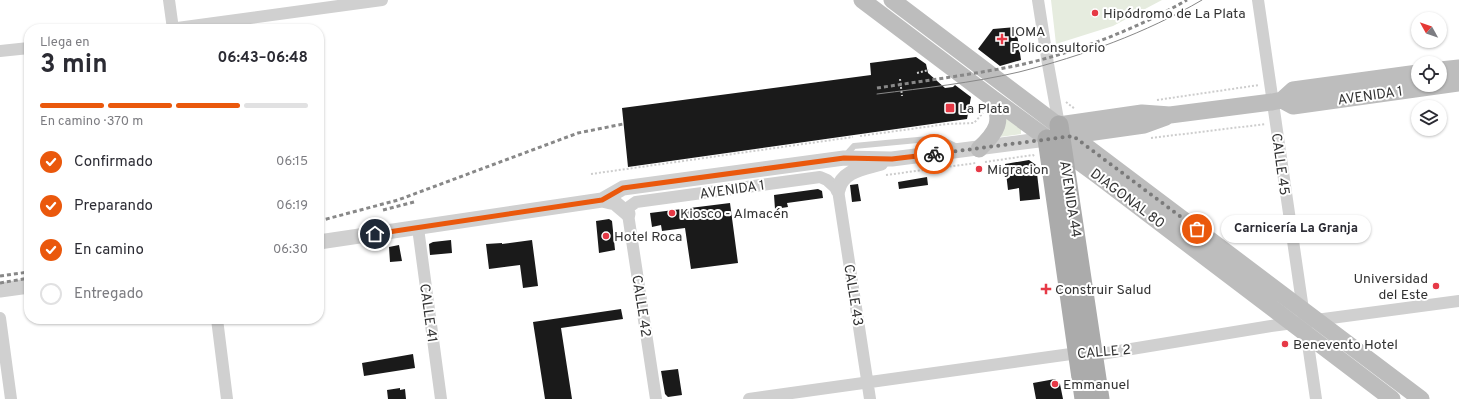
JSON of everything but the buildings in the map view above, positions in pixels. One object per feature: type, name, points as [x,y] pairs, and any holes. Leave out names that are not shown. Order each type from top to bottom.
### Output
[{"type":"main road","name":"DIAGONAL 80","points":[[862,0],[992,98],[1061,137]]},
{"type":"main road","name":"DIAGONAL 80","points":[[892,0],[1061,137],[1304,321],[1421,399]]},
{"type":"main road","points":[[1447,69],[1459,68]]},
{"type":"main road","name":"AVENIDA 1","points":[[1277,101],[1293,90],[1411,75]]},
{"type":"main road","name":"AVENIDA 1","points":[[1061,137],[1142,113],[1170,115],[1277,101],[1293,106],[1459,83]]},
{"type":"main road","points":[[972,150],[994,132],[998,123],[998,111],[992,98]]},
{"type":"main road","name":"AVENIDA 44","points":[[1061,137],[1086,354],[1084,399]]},
{"type":"main road","name":"DIAGONAL 80","points":[[1304,321],[1392,399]]},
{"type":"main road","name":"AVENIDA 44","points":[[1086,354],[1100,399]]},
{"type":"street","points":[[169,0],[172,24]]},
{"type":"street","points":[[209,24],[379,0]]},
{"type":"street","name":"AVENIDA 44","points":[[1038,0],[1061,137]]},
{"type":"street","name":"CALLE 45","points":[[1258,0],[1270,84],[1277,101],[1304,321],[1316,399]]},
{"type":"street","points":[[0,51],[24,49]]},
{"type":"street","name":"AVENIDA 1","points":[[324,241],[602,200],[623,188],[844,158],[892,159],[972,150],[1061,137]]},
{"type":"street","points":[[838,190],[841,181],[848,174],[892,159]]},
{"type":"street","name":"AVENIDA 1","points":[[628,214],[629,207],[636,202],[817,178],[824,178],[838,190]]},
{"type":"street","name":"CALLE 43","points":[[838,190],[870,399]]},
{"type":"street","points":[[602,200],[615,203],[628,214]]},
{"type":"street","name":"CALLE 42","points":[[628,214],[656,399]]},
{"type":"street","name":"CALLE 41","points":[[418,228],[441,399]]},
{"type":"street","points":[[0,290],[24,287]]},
{"type":"street","name":"CALLE 2","points":[[749,399],[867,382],[1086,354],[1304,321],[1459,300]]},
{"type":"street","points":[[0,318],[11,399]]},
{"type":"street","points":[[218,324],[227,399]]},
{"type":"lane","points":[[844,158],[854,146],[939,138],[972,150]]},
{"type":"path","points":[[917,73],[929,70]]},
{"type":"path","points":[[900,79],[902,96]]},
{"type":"path","points":[[1152,100],[1270,84]]},
{"type":"path","points":[[1054,99],[1065,100],[1069,105],[1078,110]]},
{"type":"path","points":[[591,174],[940,125],[974,123],[982,112],[998,123]]},
{"type":"shaded area","name":"Hipódromo de La Plata","points":[[1051,0],[1162,0],[1113,26],[1056,44]]},
{"type":"shaded area","points":[[1005,116],[1021,127],[1021,134],[992,138]]},
{"type":"tram line","points":[[877,94],[984,79],[1043,66],[1090,51],[1136,33],[1159,23],[1202,0]]},
{"type":"railway","points":[[877,88],[946,78],[1037,61],[1082,47],[1125,31],[1187,0]]},
{"type":"railway","points":[[324,220],[398,200],[578,133],[623,124]]},
{"type":"railway","points":[[383,210],[414,202]]},
{"type":"railway","points":[[0,276],[24,273]]},
{"type":"railway","points":[[0,283],[24,279]]},
{"type":"way so far","points":[[934,154],[1073,136],[1197,229]]},
{"type":"place","name":"Hipódromo de La Plata","points":[[1095,13]]},
{"type":"place","name":"IOMA Policonsultorio","points":[[1002,39]]},
{"type":"place","name":"La Plata","points":[[950,108]]},
{"type":"place","name":"Migracion","points":[[979,169]]},
{"type":"place","name":"Kiosco - Almacén","points":[[672,213]]},
{"type":"place","name":"Carnicería La Granja","points":[[1197,229]]},
{"type":"place","name":"Hotel Roca","points":[[606,236]]},
{"type":"place","name":"Universidad del Este","points":[[1436,286]]},
{"type":"place","name":"Construir Salud","points":[[1046,289]]},
{"type":"place","name":"Benevento Hotel","points":[[1285,344]]},
{"type":"place","name":"Emmanuel","points":[[1055,384]]},
{"type":"route","points":[[375,234],[602,200],[623,188],[844,158],[892,159],[934,154]]}]
